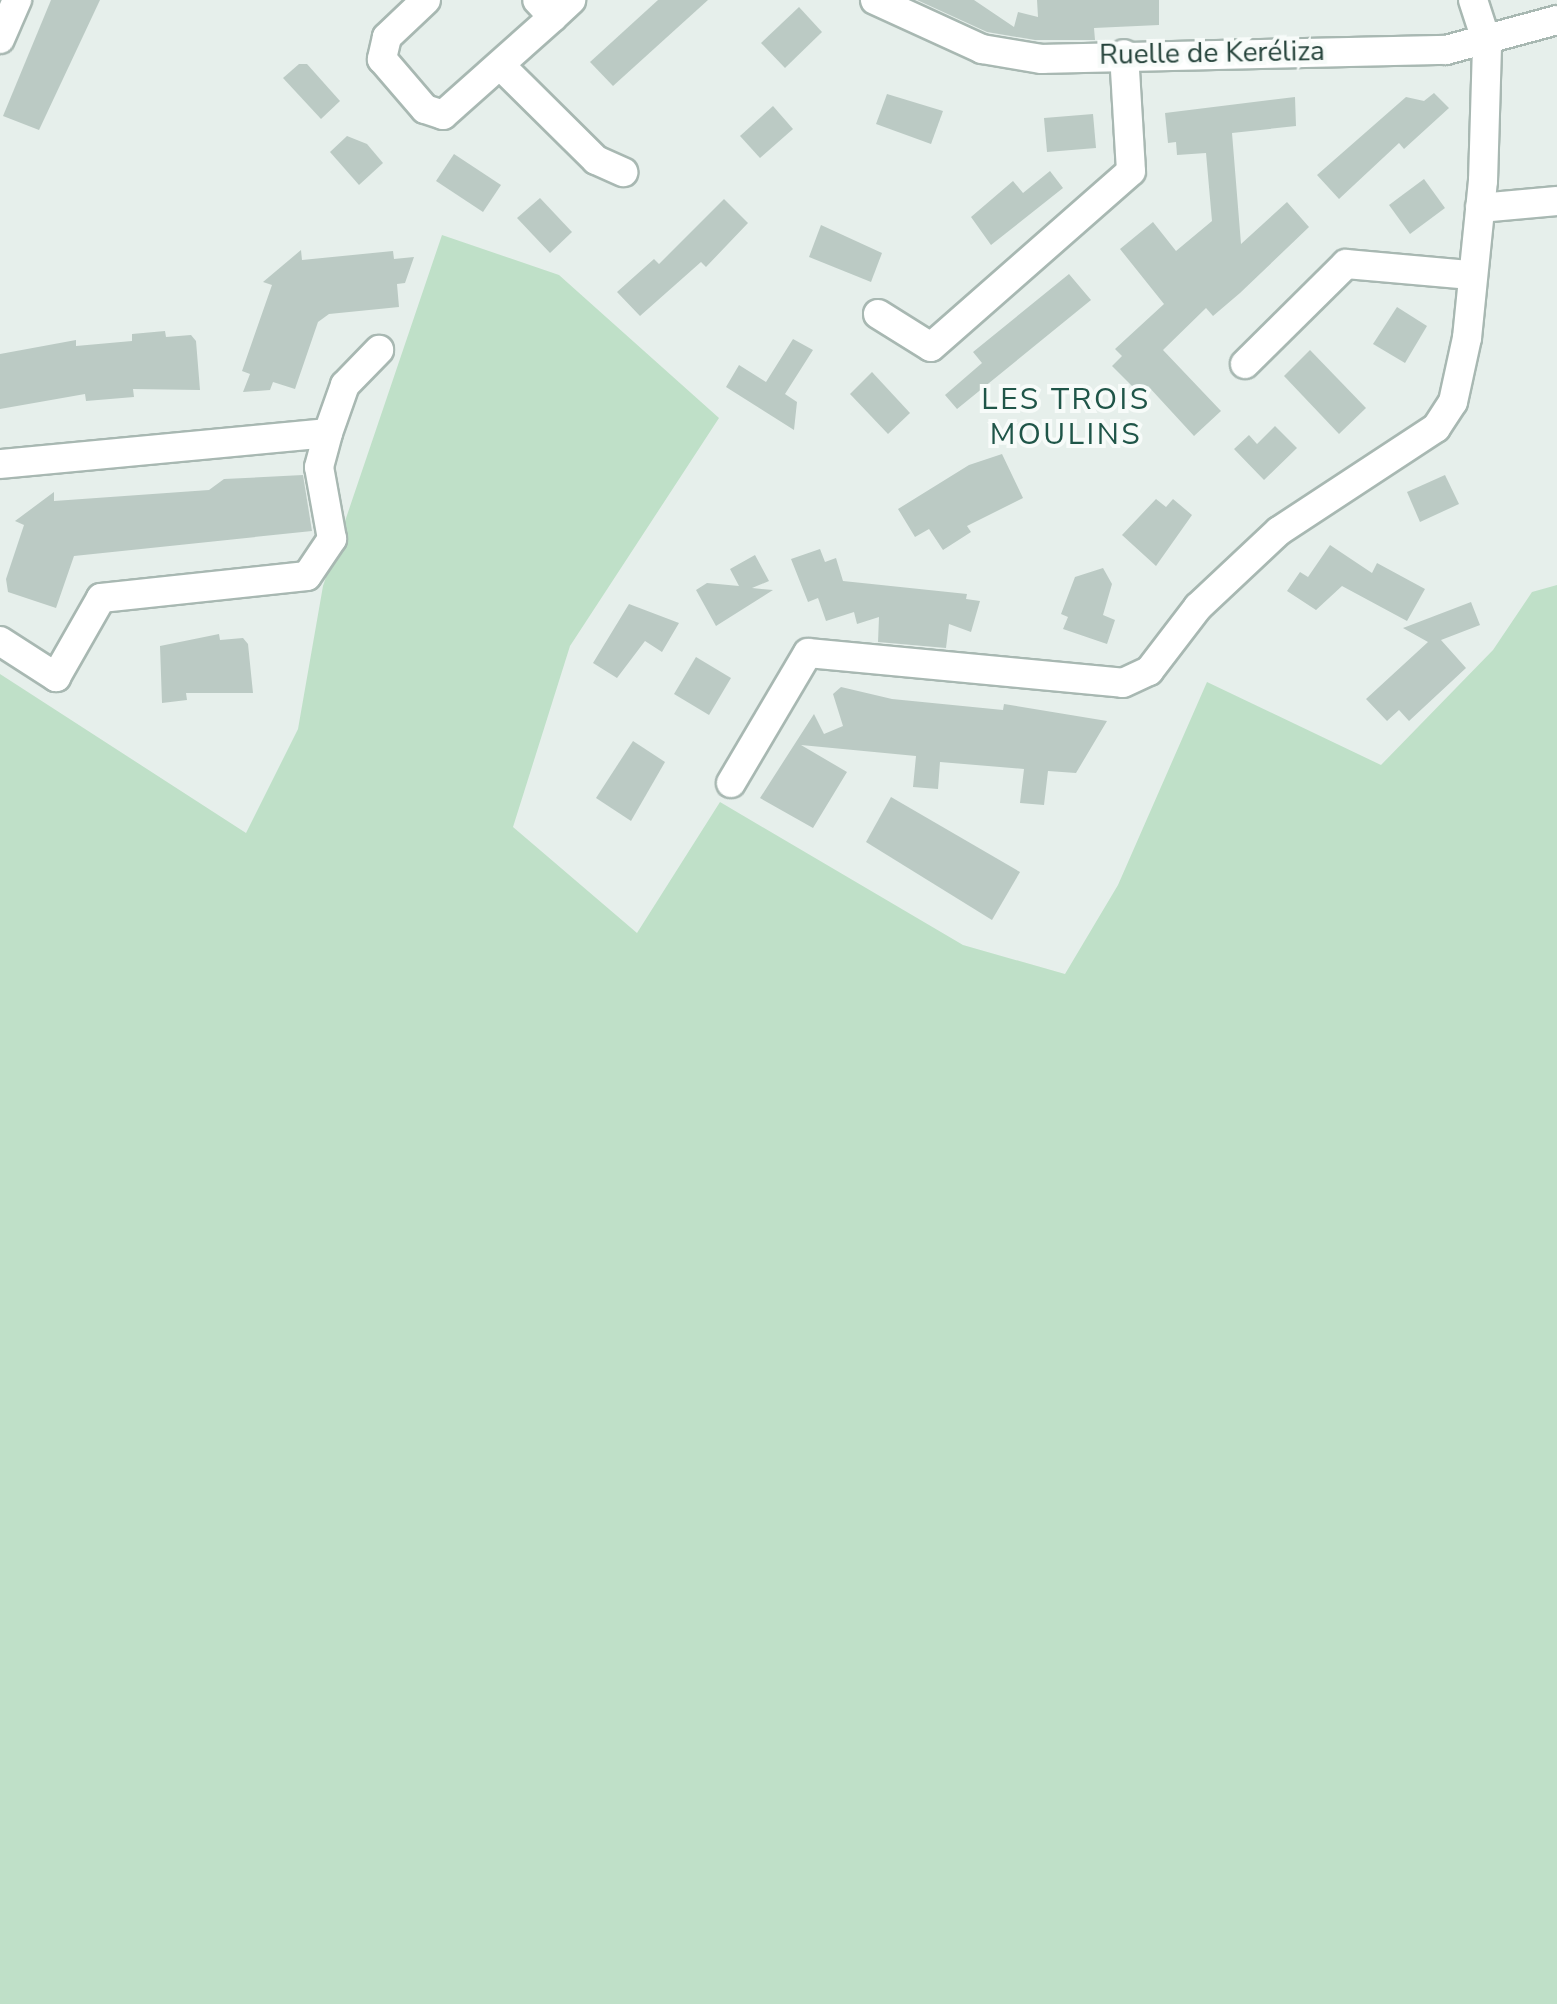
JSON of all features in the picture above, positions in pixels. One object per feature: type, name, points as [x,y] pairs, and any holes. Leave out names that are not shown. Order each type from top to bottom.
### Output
[{"type":"street","points":[[0,39],[16,0]]},
{"type":"street","points":[[426,0],[387,37],[382,59],[425,109],[443,114],[502,68],[554,6]]},
{"type":"street","name":"Ruelle de Keréliza","points":[[875,0],[982,50],[1042,59],[1124,54],[1446,50],[1487,43],[1557,20]]},
{"type":"street","points":[[731,783],[808,653],[1124,683],[1148,671],[1198,607],[1278,531],[1436,428],[1454,402],[1472,302],[1469,274],[1480,208],[1487,43],[1473,0]]},
{"type":"street","points":[[878,314],[931,347],[1131,171],[1124,54]]},
{"type":"street","points":[[502,68],[596,160],[623,172]]},
{"type":"street","points":[[1480,208],[1557,201]]},
{"type":"street","points":[[1245,364],[1346,264],[1469,274]]},
{"type":"street","points":[[0,641],[56,677],[102,598],[307,576],[332,540],[319,467],[328,433],[346,385],[379,350]]},
{"type":"street","points":[[0,464],[328,433]]},
{"type":"green space","points":[[442,235],[559,275],[719,418],[570,646],[513,827],[637,933],[720,802],[963,945],[1065,974],[1118,885],[1207,682],[1381,765],[1493,650],[1532,592],[1557,585],[1557,2004],[0,2004],[0,674],[246,833],[298,729],[323,586]]},
{"type":"building","points":[[51,0],[100,0],[39,130],[3,116]]},
{"type":"building","points":[[658,0],[708,0],[613,86],[590,62]]},
{"type":"building","points":[[917,0],[974,0],[1014,27],[1018,12],[1038,17],[1037,0],[1159,0],[1159,25],[1094,28],[1095,40],[1035,40],[987,32]]},
{"type":"building","points":[[799,7],[822,32],[785,68],[761,43]]},
{"type":"building","points":[[299,64],[307,64],[340,101],[321,119],[283,78]]},
{"type":"building","points":[[1434,93],[1449,108],[1404,149],[1399,143],[1339,199],[1317,175],[1406,97],[1424,101]]},
{"type":"building","points":[[887,94],[943,111],[931,144],[876,124]]},
{"type":"building","points":[[1295,97],[1296,126],[1232,133],[1241,244],[1287,202],[1309,227],[1213,316],[1206,308],[1163,350],[1221,411],[1194,436],[1148,386],[1140,394],[1112,366],[1122,356],[1115,349],[1164,304],[1120,249],[1153,222],[1176,251],[1212,221],[1206,153],[1177,155],[1176,142],[1168,143],[1165,113]]},
{"type":"building","points":[[773,106],[793,129],[760,158],[740,136]]},
{"type":"building","points":[[1093,114],[1096,148],[1047,152],[1044,118]]},
{"type":"building","points":[[347,136],[367,144],[383,163],[359,185],[330,152]]},
{"type":"building","points":[[454,154],[501,185],[483,212],[436,181]]},
{"type":"building","points":[[1050,171],[1063,188],[991,245],[971,217],[1013,181],[1023,193]]},
{"type":"building","points":[[1424,179],[1445,208],[1410,234],[1389,205]]},
{"type":"building","points":[[540,198],[572,232],[550,253],[517,218]]},
{"type":"building","points":[[724,199],[748,223],[706,267],[701,262],[640,316],[617,292],[654,259],[659,264]]},
{"type":"building","points":[[821,225],[882,253],[871,282],[809,257]]},
{"type":"building","points":[[301,250],[302,260],[393,251],[394,259],[414,257],[405,283],[397,284],[399,307],[329,314],[318,322],[295,389],[273,382],[270,390],[243,392],[250,374],[242,371],[272,285],[263,282]]},
{"type":"building","points":[[1069,274],[1091,300],[957,409],[945,395],[982,363],[973,352]]},
{"type":"building","points":[[1397,307],[1427,326],[1405,363],[1373,344]]},
{"type":"building","points":[[165,331],[166,337],[191,335],[196,341],[200,390],[133,389],[134,397],[86,401],[85,394],[0,409],[0,354],[76,340],[76,346],[132,341],[132,334]]},
{"type":"building","points":[[793,339],[813,350],[785,394],[797,402],[794,430],[726,387],[739,365],[766,382]]},
{"type":"building","points":[[1310,350],[1366,408],[1339,434],[1284,376]]},
{"type":"building","points":[[872,372],[910,413],[888,434],[850,394]]},
{"type":"building","points":[[1275,426],[1297,448],[1264,480],[1234,449],[1249,435],[1257,444]]},
{"type":"building","points":[[1002,454],[1023,498],[967,526],[971,532],[943,550],[929,529],[915,537],[898,509],[969,465]]},
{"type":"building","points":[[303,475],[312,531],[74,556],[56,608],[8,592],[6,579],[24,525],[15,521],[54,492],[54,501],[209,490],[224,479]]},
{"type":"building","points":[[1445,475],[1459,504],[1420,522],[1407,492]]},
{"type":"building","points":[[1156,499],[1166,507],[1173,499],[1192,515],[1156,566],[1122,535]]},
{"type":"building","points":[[1330,545],[1372,573],[1377,563],[1425,589],[1407,621],[1342,586],[1316,610],[1287,591],[1300,572],[1308,577]]},
{"type":"building","points":[[820,549],[825,562],[836,558],[843,581],[967,594],[966,599],[980,601],[971,632],[949,624],[946,648],[878,642],[879,617],[857,624],[854,612],[826,621],[818,598],[808,602],[791,559]]},
{"type":"building","points":[[755,555],[769,581],[752,588],[773,590],[716,626],[696,590],[707,583],[739,586],[730,569]]},
{"type":"building","points":[[1103,568],[1112,584],[1103,615],[1115,620],[1107,644],[1063,629],[1068,617],[1061,614],[1075,577]]},
{"type":"building","points":[[1471,602],[1480,625],[1441,640],[1466,668],[1409,721],[1399,710],[1387,721],[1366,699],[1428,642],[1403,628]]},
{"type":"building","points":[[629,604],[679,623],[662,652],[645,641],[617,678],[593,663]]},
{"type":"building","points":[[219,634],[220,640],[243,638],[248,644],[253,693],[186,693],[187,700],[162,703],[160,646]]},
{"type":"building","points":[[696,657],[731,678],[709,715],[674,694]]},
{"type":"building","points":[[841,687],[892,699],[1003,710],[1004,704],[1107,721],[1076,773],[1048,771],[1044,805],[1020,803],[1024,769],[940,762],[938,789],[913,787],[916,756],[801,745],[847,772],[813,828],[760,798],[814,714],[824,734],[843,726],[833,694]]},
{"type":"building","points":[[633,741],[665,762],[631,821],[596,798]]},
{"type":"building","points":[[891,797],[1020,872],[992,920],[866,842]]},
{"type":"district","name":"LES TROIS MOULINS","points":[[1066,417]]}]
